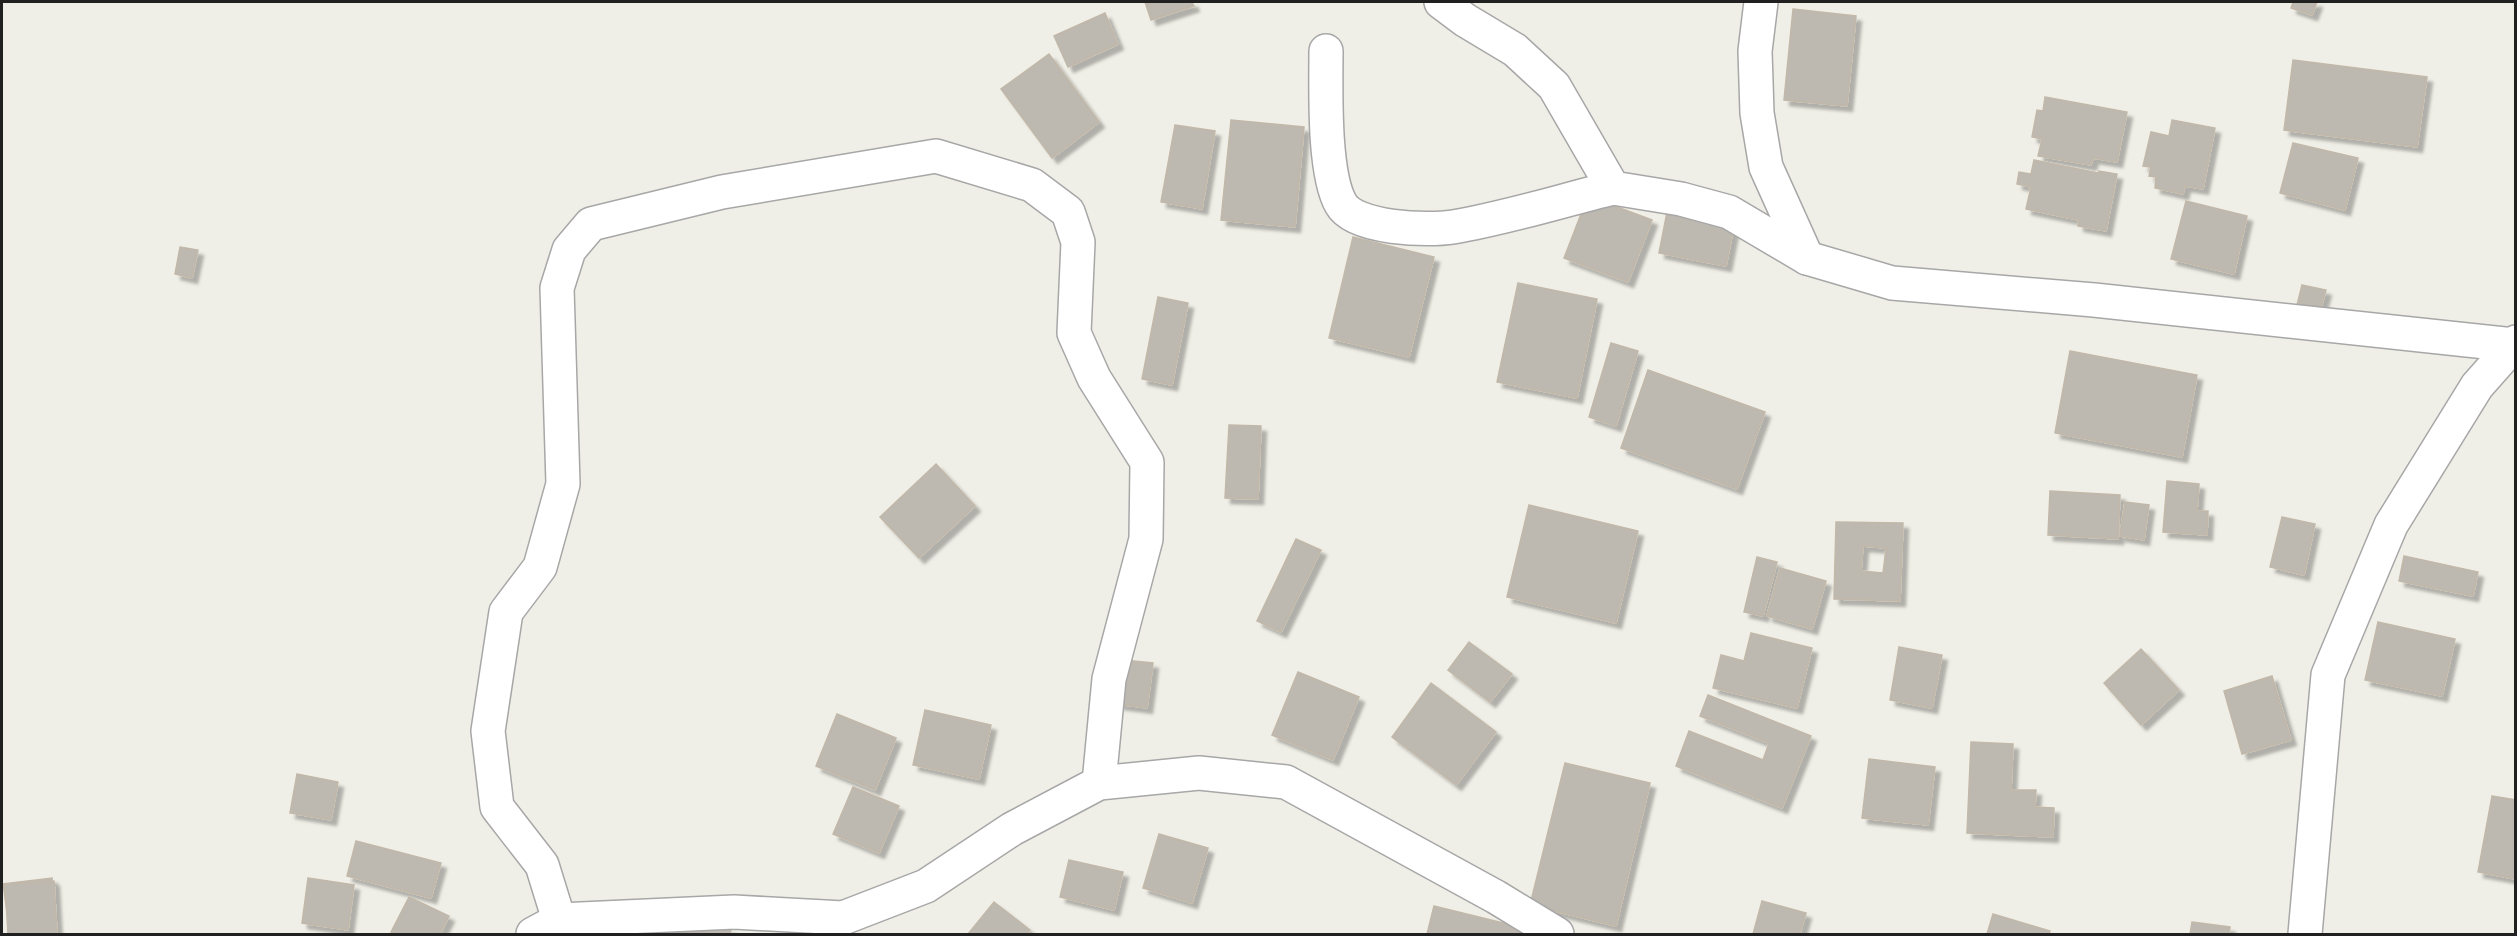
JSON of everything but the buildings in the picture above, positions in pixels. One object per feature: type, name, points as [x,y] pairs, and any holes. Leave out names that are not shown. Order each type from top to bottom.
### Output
[{"type":"street","points":[[1441,2],[1465,20],[1515,50],[1554,86],[1613,188]]},
{"type":"street","points":[[1761,2],[1755,62],[1756,113],[1766,167],[1807,258]]},
{"type":"street","points":[[1326,51],[1327,117],[1334,186],[1342,206],[1355,216],[1396,227],[1451,227],[1613,188],[1681,199],[1729,212],[1807,258],[1892,283],[2094,300],[2515,343]]},
{"type":"street","points":[[1099,783],[1109,679],[1146,539],[1147,462],[1094,378],[1074,333],[1078,242],[1068,212],[1032,185],[936,156],[722,192],[591,224],[569,250],[557,288],[563,484],[540,567],[506,612],[488,731],[498,807],[542,865],[546,927],[734,912],[843,926],[926,886],[1012,829],[1099,783],[1199,773],[1286,782],[1496,897],[1557,934]]},
{"type":"street","points":[[2306,934],[2328,675],[2391,525],[2477,386],[2515,343]]}]
